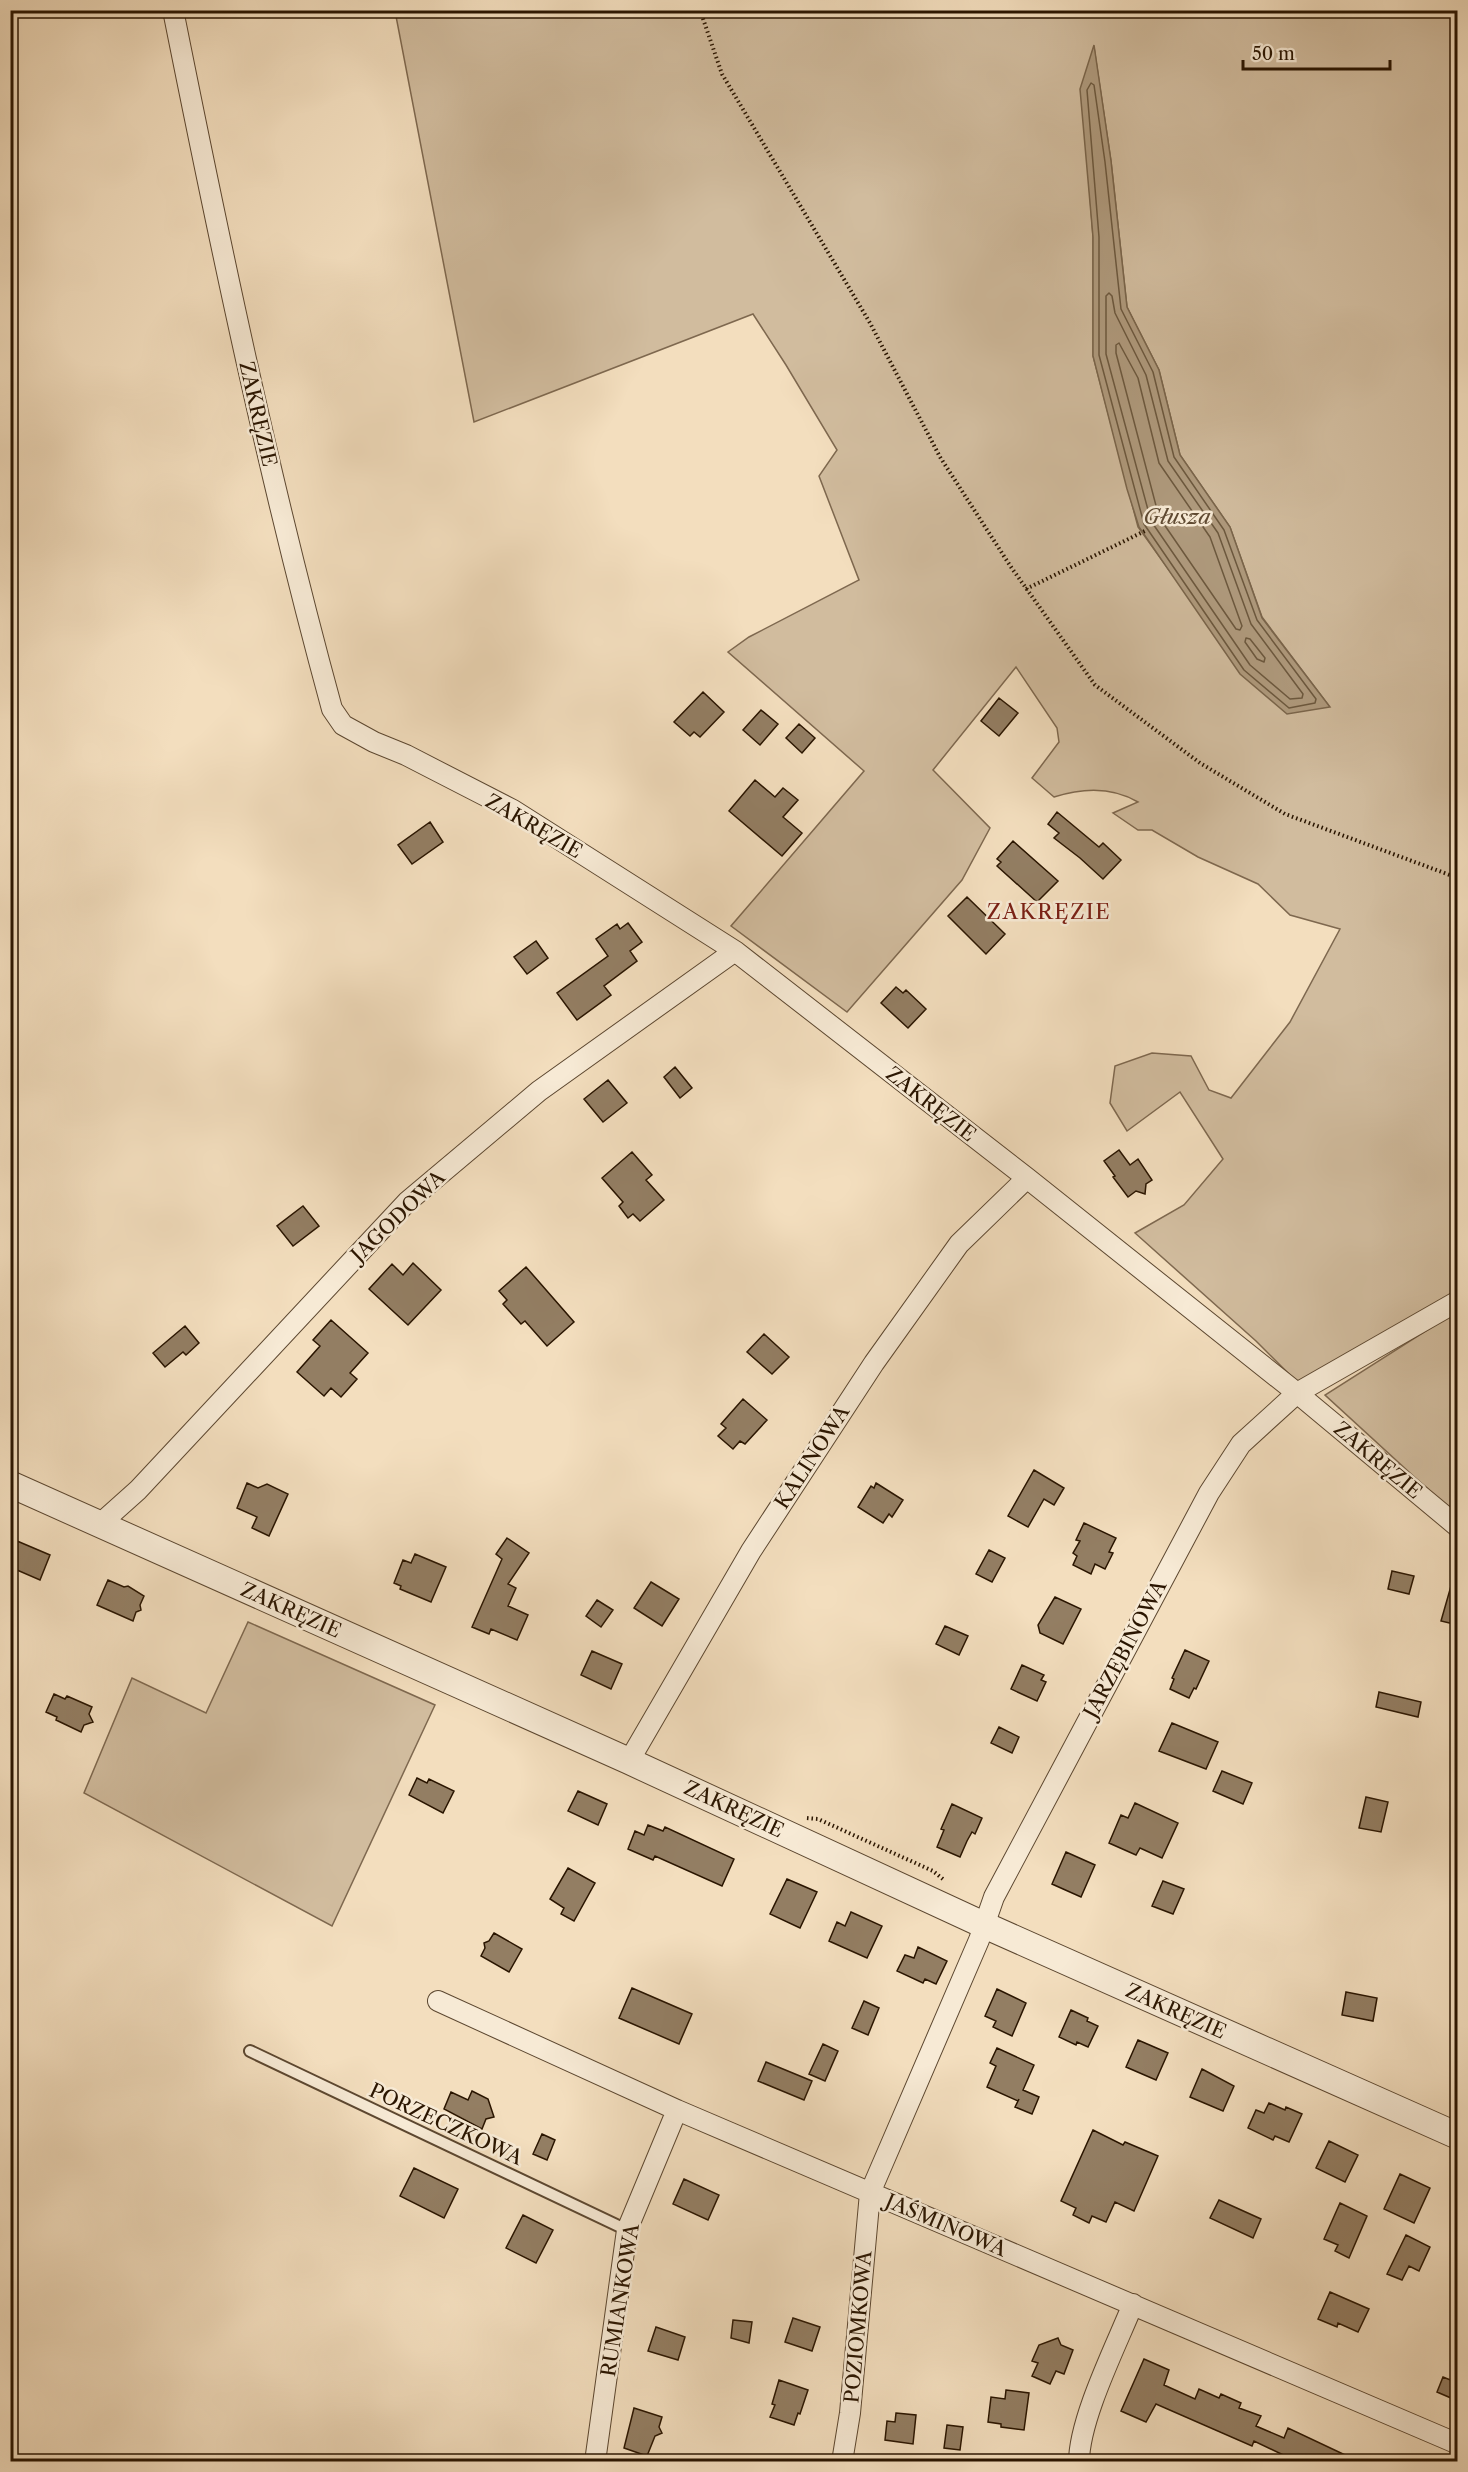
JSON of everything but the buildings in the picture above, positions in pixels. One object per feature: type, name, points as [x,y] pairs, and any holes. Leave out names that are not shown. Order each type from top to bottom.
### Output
[{"type":"street","name":"ZAKRĘZIE","points":[[173,10],[235,315],[299,588],[332,709],[343,725],[513,810],[735,951],[1027,1178],[1297,1394],[1458,1527]]},
{"type":"street","name":"JAGODOWA","points":[[100,1524],[138,1490],[407,1202],[539,1091],[735,951]]},
{"type":"street","name":"KALINOWA","points":[[629,1761],[751,1551],[874,1363],[959,1244],[1027,1178]]},
{"type":"street","points":[[1297,1394],[1458,1301]]},
{"type":"street","name":"JARZĘBINOWA","points":[[870,2193],[994,1897],[1209,1493],[1241,1444],[1297,1394]]},
{"type":"street","name":"ZAKRĘZIE","points":[[10,1484],[629,1761],[984,1925],[1458,2136]]},
{"type":"street","name":"JAŚMINOWA","points":[[438,2001],[677,2110],[1458,2444]]},
{"type":"street","name":"RUMIANKOWA","points":[[595,2462],[627,2230],[677,2110]]},
{"type":"street","name":"POZIOMKOWA","points":[[842,2462],[850,2413],[870,2193]]},
{"type":"street","points":[[1079,2462],[1079,2448],[1093,2404],[1134,2304]]},
{"type":"lane","name":"PORZECZKOWA","points":[[250,2051],[627,2230]]},
{"type":"path","points":[[700,10],[722,74],[870,323],[940,457],[1026,589],[1095,685],[1200,763],[1285,814],[1458,878]]},
{"type":"path","points":[[1026,589],[1147,530]]},
{"type":"shaded area","points":[[395,11],[1457,11],[1457,1294],[1303,1388],[1256,1341],[1135,1233],[1184,1205],[1223,1159],[1180,1092],[1127,1131],[1110,1103],[1115,1066],[1152,1053],[1191,1056],[1209,1090],[1231,1098],[1290,1022],[1340,929],[1290,915],[1258,884],[1198,857],[1152,830],[1138,830],[1113,813],[1138,802],[1128,797],[1107,791],[1086,790],[1054,797],[1032,778],[1059,742],[1057,728],[1016,667],[933,770],[990,828],[962,880],[847,1012],[731,926],[864,771],[728,652],[749,637],[859,580],[819,476],[837,450],[753,314],[474,422]],"holes":[[[1094,47],[1111,161],[1127,307],[1159,370],[1180,455],[1230,527],[1262,617],[1329,706],[1174,577],[1138,527],[1093,356],[1093,237],[1088,169]]]},
{"type":"shaded area","points":[[1457,1311],[1457,1516],[1325,1395]]},
{"type":"shaded area","points":[[248,1622],[435,1705],[332,1926],[84,1793],[132,1678],[206,1713]]},
{"type":"water","name":"Głusza","points":[[1094,45],[1111,161],[1127,307],[1159,370],[1180,455],[1230,527],[1262,618],[1330,707],[1287,714],[1240,674],[1139,527],[1093,356],[1093,237],[1080,89]]},
{"type":"district","name":"ZAKRĘZIE","points":[[1049,912]]}]
